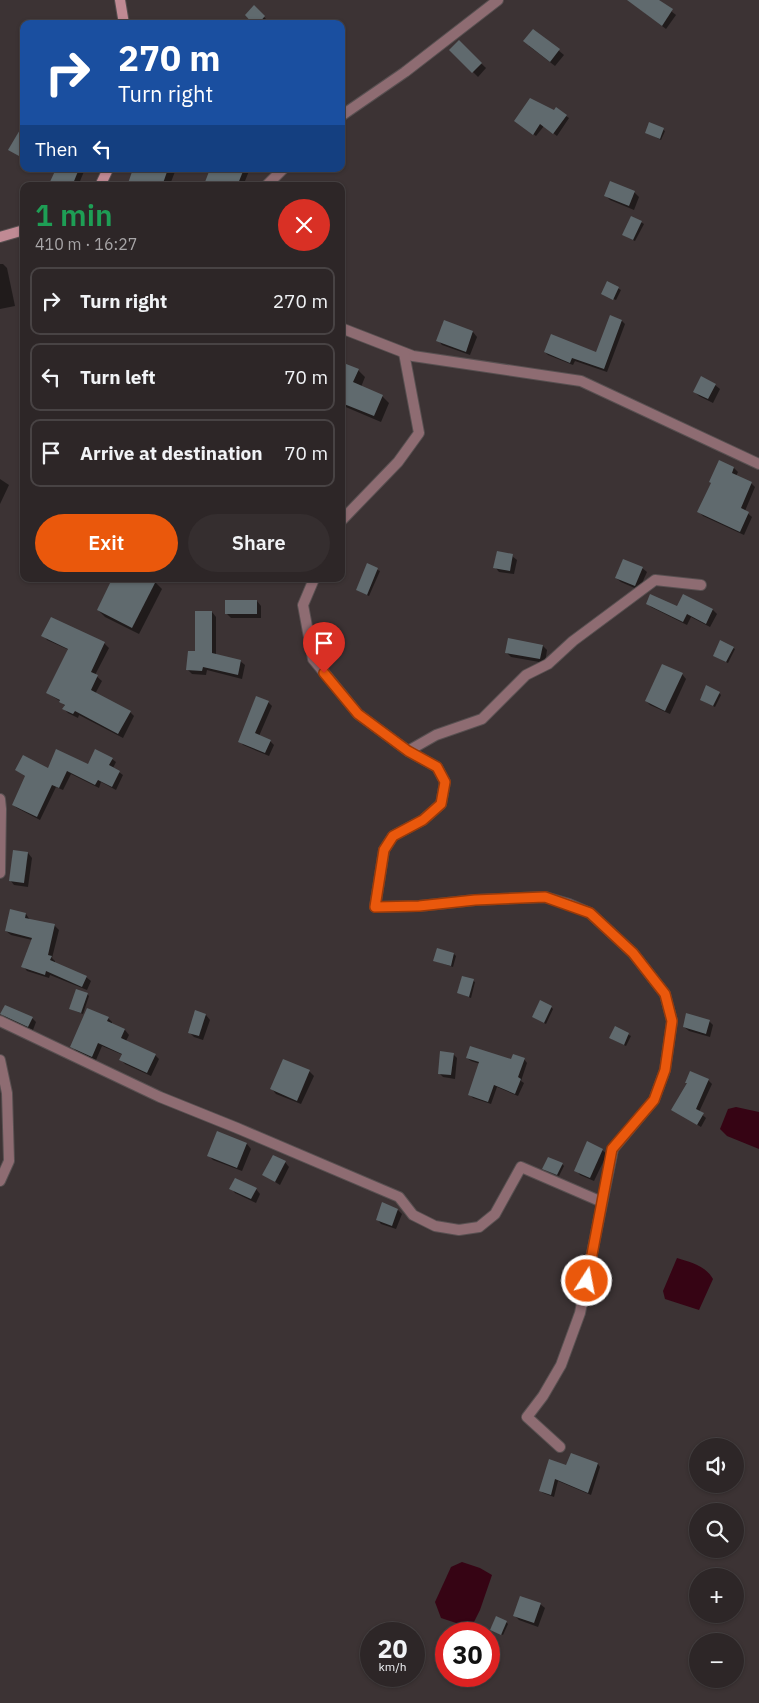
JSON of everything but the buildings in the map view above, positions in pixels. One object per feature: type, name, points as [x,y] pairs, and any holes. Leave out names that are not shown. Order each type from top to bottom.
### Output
[{"type":"main road","points":[[120,0],[123,20]]},
{"type":"main road","points":[[0,237],[20,231]]},
{"type":"street","points":[[345,113],[405,72],[498,0]]},
{"type":"street","points":[[270,182],[280,172]]},
{"type":"street","points":[[345,330],[413,356],[581,381],[759,464]]},
{"type":"street","points":[[345,517],[398,462],[419,433],[404,353]]},
{"type":"street","points":[[408,751],[436,735],[482,719],[526,675],[548,664],[573,642],[655,580],[701,585]]},
{"type":"street","points":[[313,582],[303,605],[312,659],[358,714],[408,751],[437,767],[445,782],[441,804],[423,820],[393,836],[384,850],[375,907],[419,906],[475,900],[545,897],[590,913],[633,953],[665,994],[672,1021],[665,1070],[654,1100],[612,1149],[580,1313],[561,1365],[528,1417],[560,1447]]},
{"type":"street","points":[[0,799],[0,873]]},
{"type":"street","points":[[0,1021],[160,1097],[238,1128],[399,1197],[413,1216],[435,1226],[459,1230],[479,1228],[496,1214],[521,1167],[602,1202]]},
{"type":"street","points":[[0,1060],[6,1093],[9,1161],[0,1181]]},
{"type":"shaded area","points":[[736,1107],[759,1112],[759,1149],[727,1136],[720,1129],[728,1109]]},
{"type":"shaded area","points":[[677,1258],[702,1268],[713,1279],[699,1310],[665,1299],[663,1291]]},
{"type":"shaded area","points":[[462,1562],[480,1568],[492,1575],[474,1622],[453,1622],[441,1618],[435,1602],[451,1567]]},
{"type":"route","points":[[324,673],[358,714],[408,751],[437,767],[445,782],[441,804],[423,820],[393,836],[384,850],[375,907],[419,906],[475,900],[545,897],[590,913],[633,953],[665,994],[672,1021],[665,1070],[654,1100],[612,1149],[587,1281]]}]
